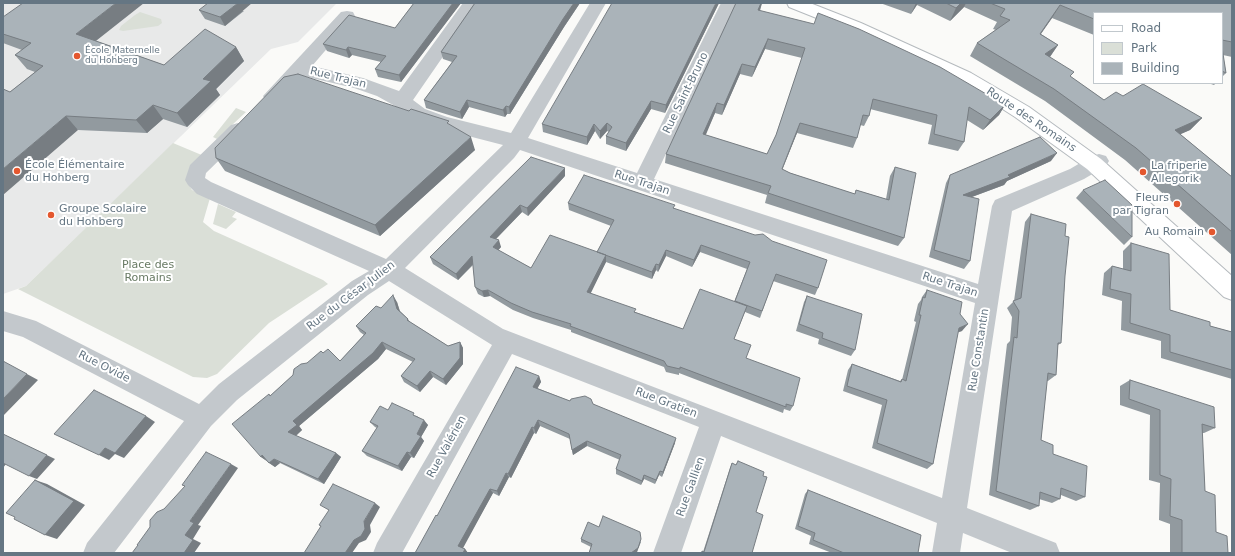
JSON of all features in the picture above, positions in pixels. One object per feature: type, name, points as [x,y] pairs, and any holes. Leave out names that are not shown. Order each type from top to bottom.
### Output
[{"type":"main road","name":"Route des Romains","points":[[795,3],[856,27],[965,77],[1046,128],[1096,163],[1232,290]]},
{"type":"street","points":[[402,101],[472,3]]},
{"type":"street","name":"Rue du César Julien","points":[[97,553],[202,418],[228,392],[360,288],[388,270],[507,153],[516,141],[598,3]]},
{"type":"street","name":"Rue Saint-Bruno","points":[[642,183],[729,3]]},
{"type":"street","points":[[347,16],[299,68],[197,170],[195,180],[204,188],[388,270]]},
{"type":"street","name":"Rue Trajan","points":[[299,68],[357,82],[383,91],[402,101],[418,114],[445,123],[516,141],[987,298]]},
{"type":"street","name":"Rue Constantin","points":[[946,553],[1002,206],[1077,174],[1096,163]]},
{"type":"street","name":"Rue Gratien","points":[[388,270],[495,336],[1046,553]]},
{"type":"street","name":"Rue Ovide","points":[[4,323],[28,328],[202,418]]},
{"type":"street","name":"Rue Valérien","points":[[387,553],[507,341]]},
{"type":"street","name":"Rue Gallien","points":[[667,553],[714,421]]},
{"type":"shaded area","name":"Groupe Scolaire du Hohberg","points":[[3,3],[337,3],[298,42],[271,49],[26,286],[3,294]]},
{"type":"green space","points":[[140,12],[161,19],[162,23],[158,26],[123,31],[119,30],[121,26]]},
{"type":"green space","points":[[236,108],[246,112],[217,139],[213,137]]},
{"type":"green space","name":"Place des Romains","points":[[173,143],[204,156],[188,183],[192,190],[210,198],[203,222],[214,231],[323,280],[328,284],[269,323],[217,374],[207,378],[193,377],[18,289],[26,286]]},
{"type":"green space","points":[[218,204],[236,212],[232,217],[237,219],[226,229],[213,224]]},
{"type":"building","points":[[23,3],[116,3],[76,34],[164,65],[205,29],[236,47],[203,79],[211,81],[177,113],[153,105],[136,120],[66,116],[3,169],[3,89],[10,92],[43,66],[15,55],[31,43],[3,34],[3,17]]},
{"type":"building","points":[[208,3],[238,3],[220,17],[199,10]]},
{"type":"building","points":[[414,3],[453,3],[399,75],[375,69],[386,56],[348,47],[346,50],[323,44],[349,15],[395,28]]},
{"type":"building","points":[[475,3],[574,3],[509,107],[506,106],[503,110],[467,100],[460,112],[424,100],[457,56],[441,52]]},
{"type":"building","points":[[612,3],[716,3],[666,105],[651,101],[626,143],[606,136],[612,127],[607,123],[600,131],[594,124],[587,137],[542,124]]},
{"type":"building","points":[[736,3],[761,3],[758,10],[814,24],[818,13],[859,29],[940,67],[1005,105],[990,120],[969,107],[964,142],[934,134],[937,115],[873,99],[869,116],[863,115],[857,138],[800,123],[782,169],[790,173],[855,194],[856,190],[889,200],[895,167],[916,173],[904,238],[768,193],[771,186],[666,154]],"holes":[[[768,39],[805,48],[776,135],[767,154],[703,134],[717,103],[724,105],[742,64],[755,67]]]},
{"type":"building","points":[[946,3],[961,3],[956,8]]},
{"type":"building","points":[[990,3],[1232,3],[1232,42],[1223,40],[1223,12],[1093,12],[1093,19],[1060,5],[1040,34],[1058,45],[1045,54],[1074,72],[1070,76],[1104,100],[1116,92],[1123,96],[1143,84],[1202,118],[1175,130],[1232,177],[1232,232],[1136,148],[1054,89],[977,43],[1010,20],[1000,16],[1005,9]]},
{"type":"building","points":[[1223,54],[1226,73],[1223,72]]},
{"type":"building","points":[[298,74],[409,111],[411,109],[449,121],[447,123],[471,137],[375,225],[216,158],[215,148],[284,77]]},
{"type":"building","points":[[1040,137],[1057,153],[1008,175],[1010,177],[963,195],[979,199],[970,261],[934,250],[950,175]]},
{"type":"building","points":[[531,157],[565,168],[527,208],[520,205],[490,237],[499,240],[493,247],[531,268],[550,235],[606,255],[587,292],[636,309],[634,312],[683,329],[700,289],[747,306],[734,339],[751,345],[746,358],[800,378],[793,406],[786,404],[786,407],[680,367],[680,369],[667,366],[664,361],[570,326],[571,324],[532,312],[511,303],[488,290],[482,291],[475,287],[472,256],[456,274],[430,257]]},
{"type":"building","points":[[584,175],[675,205],[673,208],[755,235],[763,234],[772,241],[827,260],[818,288],[776,274],[762,311],[735,301],[750,262],[701,245],[694,260],[666,250],[659,265],[656,264],[652,272],[597,252],[614,220],[568,203]]},
{"type":"building","points":[[1105,180],[1132,205],[1132,237],[1083,190]]},
{"type":"building","points":[[1031,214],[1066,224],[1065,236],[1069,237],[1061,343],[1058,343],[1056,375],[1048,373],[1041,440],[1053,445],[1053,454],[1087,466],[1085,497],[1061,488],[1060,499],[1040,492],[1039,506],[996,491],[1014,337],[1017,338],[1019,311],[1013,301],[1021,298]]},
{"type":"building","points":[[1131,243],[1169,254],[1170,310],[1210,322],[1210,326],[1232,332],[1232,370],[1170,352],[1170,335],[1130,323],[1131,294],[1110,289],[1112,266],[1131,271]]},
{"type":"building","points":[[927,290],[962,302],[960,314],[968,324],[959,328],[933,464],[877,443],[887,400],[847,386],[852,364],[901,382],[902,379],[906,381],[921,315],[919,315],[923,297],[925,298]]},
{"type":"building","points":[[393,295],[397,309],[408,319],[407,320],[448,346],[460,342],[460,358],[443,379],[430,371],[417,386],[401,376],[415,359],[382,342],[373,353],[293,421],[297,425],[288,432],[336,453],[318,479],[274,459],[269,463],[262,455],[261,457],[232,424],[269,394],[270,396],[293,375],[294,369],[301,364],[307,363],[321,351],[323,353],[328,349],[340,361],[366,333],[356,326],[376,306],[381,308]]},
{"type":"building","points":[[807,296],[862,314],[855,350],[822,338],[823,333],[799,324]]},
{"type":"building","points":[[3,361],[27,374],[3,399]]},
{"type":"building","points":[[516,367],[539,376],[533,387],[570,401],[571,399],[585,396],[591,399],[593,404],[676,438],[663,472],[660,471],[656,480],[644,475],[642,481],[616,469],[621,455],[587,441],[572,450],[569,434],[538,420],[534,428],[532,427],[508,474],[506,473],[497,491],[490,489],[458,546],[465,549],[463,553],[415,553],[436,515],[437,516]]},
{"type":"building","points":[[1130,380],[1214,407],[1215,428],[1202,424],[1205,491],[1215,495],[1216,532],[1227,536],[1228,553],[1182,553],[1182,520],[1170,516],[1171,479],[1160,475],[1160,410],[1129,399]]},
{"type":"building","points":[[94,390],[146,416],[115,453],[105,448],[99,455],[54,434]]},
{"type":"building","points":[[392,403],[414,413],[413,415],[424,420],[417,434],[421,436],[410,453],[407,452],[398,466],[362,451],[378,426],[370,422],[380,406],[388,410]]},
{"type":"building","points":[[3,434],[47,455],[29,476],[3,463]]},
{"type":"building","points":[[206,452],[231,464],[190,521],[194,523],[185,535],[193,540],[184,553],[132,553],[150,527],[150,520],[157,512],[164,509],[185,486],[182,485]]},
{"type":"building","points":[[738,461],[764,472],[763,476],[767,477],[756,512],[763,515],[752,553],[702,553],[702,551],[704,552],[732,463],[736,465]]},
{"type":"building","points":[[35,480],[74,501],[45,535],[14,519],[15,517],[6,513]]},
{"type":"building","points":[[333,484],[375,503],[364,521],[365,529],[361,536],[354,540],[345,553],[304,553],[329,510],[320,505]]},
{"type":"building","points":[[808,490],[921,535],[918,553],[844,553],[813,540],[815,533],[798,526]]},
{"type":"building","points":[[603,516],[640,532],[641,539],[638,548],[631,553],[589,553],[592,544],[581,539],[588,522],[599,527]]},
{"type":"place","name":"École Maternelle du Hohberg","points":[[77,56]]},
{"type":"place","name":"École Élémentaire du Hohberg","points":[[17,171]]},
{"type":"place","name":"La friperie Allegorik","points":[[1143,172]]},
{"type":"place","name":"Fleurs par Tigran","points":[[1177,204]]},
{"type":"place","name":"Groupe Scolaire du Hohberg","points":[[51,215]]},
{"type":"place","name":"Au Romain","points":[[1212,232]]}]
